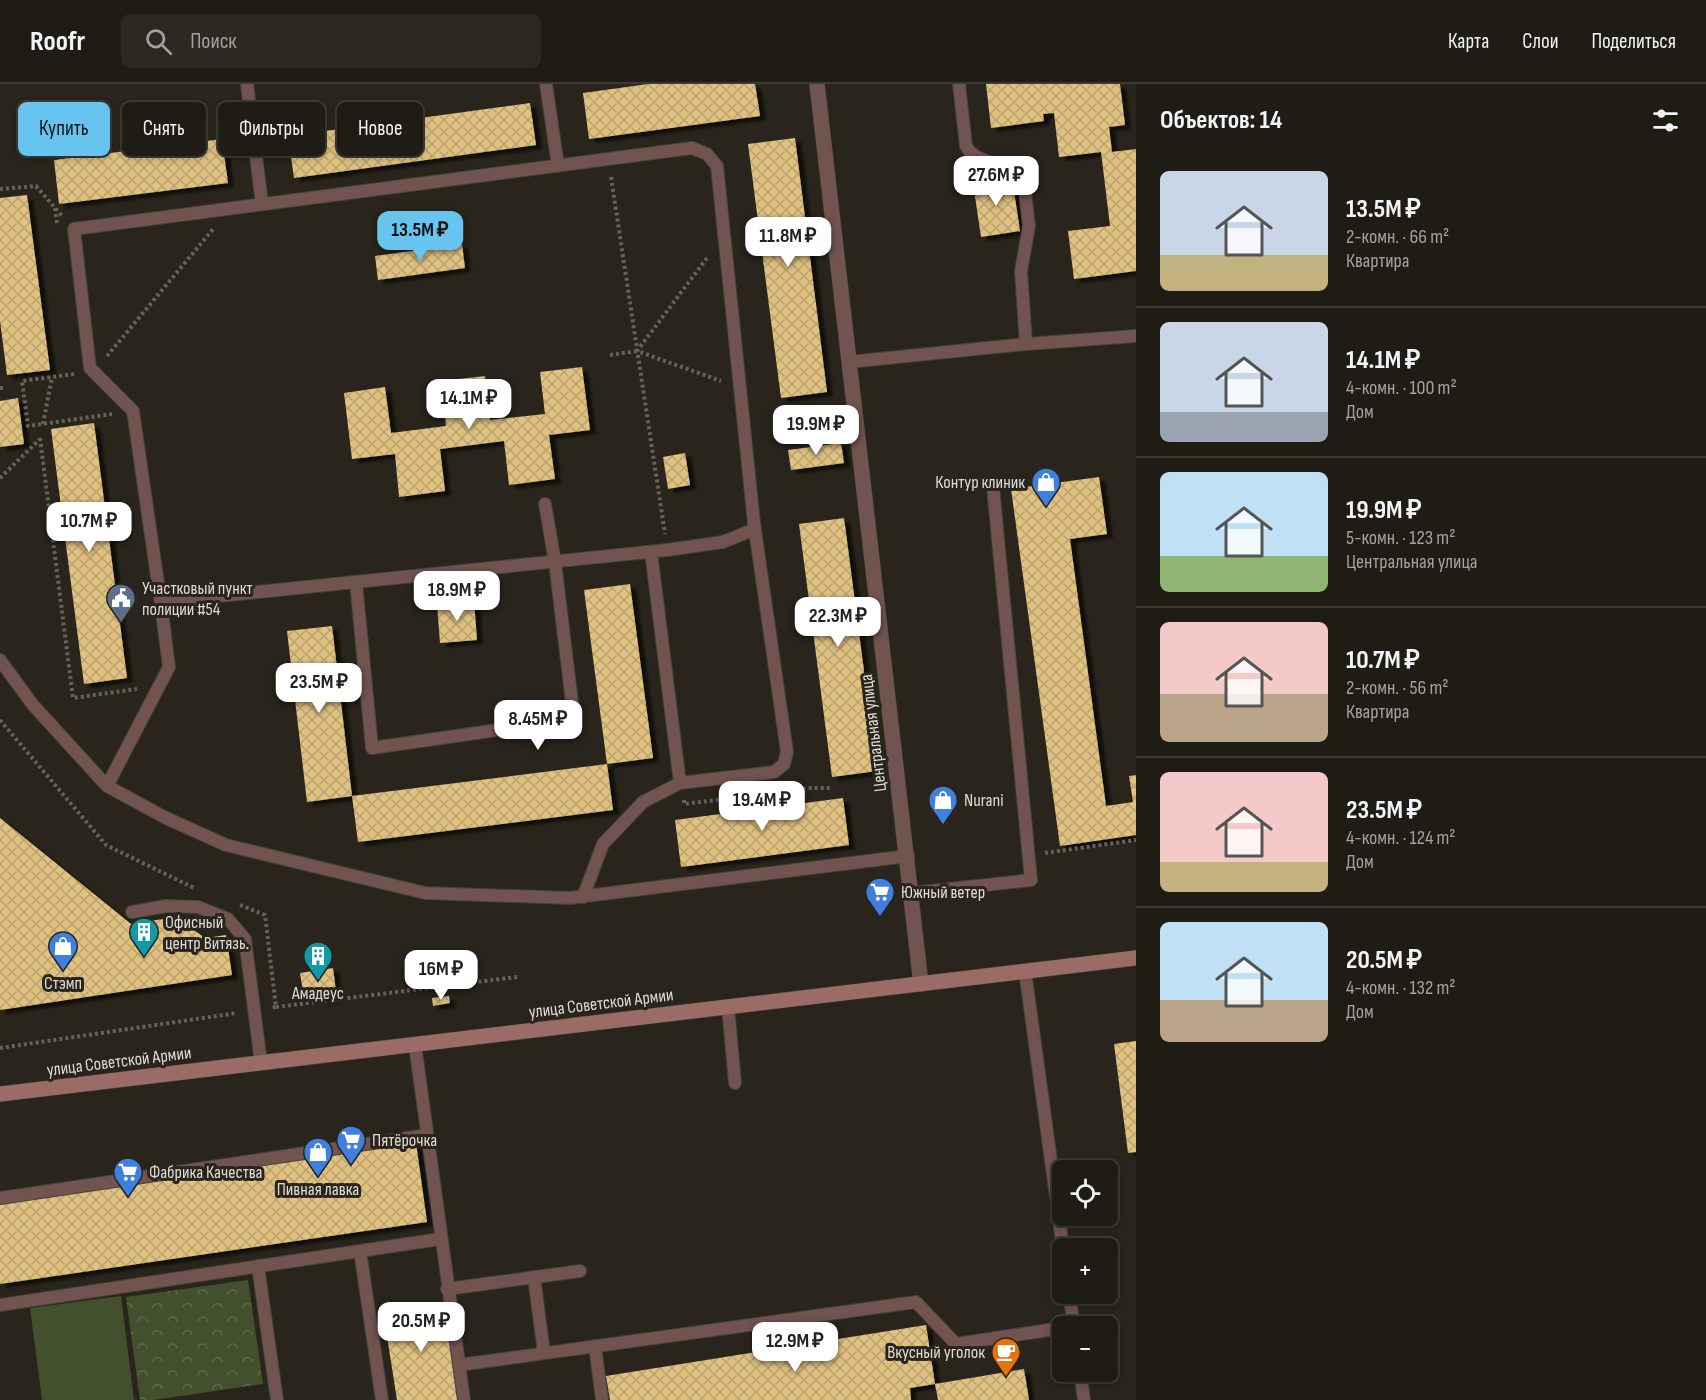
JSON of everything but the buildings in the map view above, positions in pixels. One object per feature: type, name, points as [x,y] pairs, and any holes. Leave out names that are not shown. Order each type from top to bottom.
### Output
[{"type":"main road","name":"улица Советской Армии","points":[[0,1095],[1136,958]]},
{"type":"street","name":"Центральная улица","points":[[817,84],[921,984]]},
{"type":"lane","points":[[247,84],[262,204]]},
{"type":"lane","points":[[546,84],[558,166]]},
{"type":"lane","points":[[959,84],[966,146],[978,157],[1018,174],[1024,184],[1029,226],[1021,271],[1026,344]]},
{"type":"lane","points":[[107,786],[169,667],[133,411],[90,368],[74,229],[692,148],[707,154],[717,166],[755,529],[787,752],[784,764],[774,772],[680,783],[643,802],[603,844],[583,897]]},
{"type":"lane","points":[[849,362],[1026,344],[1136,336]]},
{"type":"lane","points":[[912,893],[1031,880],[993,487]]},
{"type":"lane","points":[[357,582],[372,748],[574,719],[555,562],[544,504]]},
{"type":"lane","points":[[161,604],[199,598],[667,550],[723,542],[755,529]]},
{"type":"lane","points":[[651,552],[680,783]]},
{"type":"lane","points":[[0,660],[33,705],[107,786],[166,818],[226,845],[425,893],[503,897],[583,897],[908,856]]},
{"type":"lane","points":[[132,912],[166,906],[198,906],[228,919],[245,939],[261,1063]]},
{"type":"lane","points":[[1025,971],[1062,1238]]},
{"type":"lane","points":[[728,1007],[735,1083]]},
{"type":"lane","points":[[415,1045],[464,1400]]},
{"type":"lane","points":[[0,1198],[427,1135]]},
{"type":"lane","points":[[0,1305],[440,1239]]},
{"type":"lane","points":[[360,1251],[382,1400]]},
{"type":"lane","points":[[258,1266],[277,1400]]},
{"type":"lane","points":[[447,1288],[580,1271]]},
{"type":"lane","points":[[534,1277],[544,1353]]},
{"type":"lane","points":[[459,1365],[916,1302],[956,1344],[1052,1330]]},
{"type":"lane","points":[[595,1346],[602,1400]]},
{"type":"lane","points":[[1082,1382],[1084,1400]]},
{"type":"path","points":[[608,159],[667,550]]},
{"type":"path","points":[[0,189],[36,186],[74,229]]},
{"type":"path","points":[[56,208],[58,231]]},
{"type":"path","points":[[108,414],[28,426],[22,381],[93,372],[231,208]]},
{"type":"path","points":[[637,351],[724,235]]},
{"type":"path","points":[[610,355],[637,351],[740,387]]},
{"type":"path","points":[[43,424],[52,377]]},
{"type":"path","points":[[109,405],[117,413]]},
{"type":"path","points":[[0,478],[40,438],[73,698],[141,688],[135,699]]},
{"type":"path","points":[[1028,855],[1136,840]]},
{"type":"path","points":[[276,1007],[517,976]]},
{"type":"green space","points":[[248,1280],[263,1384],[140,1400],[126,1297]]},
{"type":"green space","points":[[121,1296],[134,1400],[42,1400],[30,1308]]},
{"type":"place","name":"Контур клиник","points":[[1046,508]]},
{"type":"place","name":"Участковый пункт полиции #54","points":[[121,624]]},
{"type":"place","name":"Nurani","points":[[943,826]]},
{"type":"place","name":"Южный ветер","points":[[880,918]]},
{"type":"place","name":"Офисный центр Витязь.","points":[[144,958]]},
{"type":"place","name":"Стэмп","points":[[63,972]]},
{"type":"place","name":"Амадеус","points":[[318,982]]},
{"type":"place","name":"Пятёрочка","points":[[351,1166]]},
{"type":"place","name":"Пивная лавка","points":[[318,1178]]},
{"type":"place","name":"Фабрика Качества","points":[[128,1198]]},
{"type":"place","name":"Вкусный уголок","points":[[1006,1378]]}]
